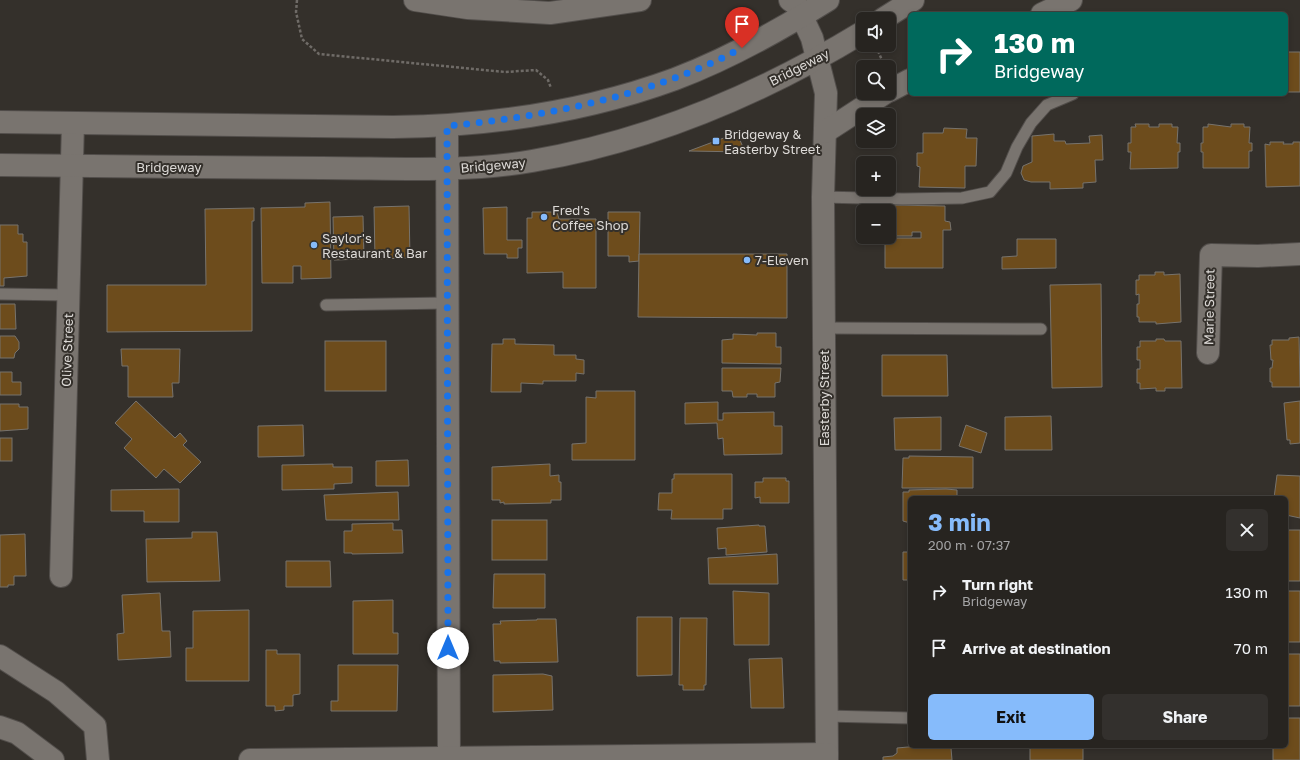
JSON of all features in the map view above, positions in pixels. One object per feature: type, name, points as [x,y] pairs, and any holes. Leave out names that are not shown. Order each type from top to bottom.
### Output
[{"type":"street","points":[[415,0],[550,13],[640,0]]},
{"type":"street","points":[[0,122],[325,127],[447,126],[513,118],[558,110],[646,88],[675,79],[731,54],[796,8],[828,0]]},
{"type":"street","points":[[894,12],[913,0]]},
{"type":"street","points":[[1046,12],[1071,0]]},
{"type":"street","name":"Easterby Street","points":[[796,8],[815,48],[826,93],[823,196],[827,757]]},
{"type":"street","name":"Bridgeway","points":[[0,165],[447,168],[529,162],[587,150],[645,134],[729,102],[815,48],[856,34]]},
{"type":"street","points":[[896,87],[908,81]]},
{"type":"street","points":[[825,132],[874,100]]},
{"type":"street","name":"Olive Street","points":[[60,576],[73,123]]},
{"type":"street","points":[[447,126],[446,303],[449,759]]},
{"type":"street","name":"Marie Street","points":[[1208,353],[1210,255],[1258,256],[1300,254]]},
{"type":"street","points":[[0,656],[56,692],[95,726],[98,760]]},
{"type":"street","points":[[0,727],[17,733],[53,760]]},
{"type":"street","points":[[250,760],[827,757]]},
{"type":"lane","points":[[823,196],[903,199],[962,198],[990,192],[1006,173],[1017,147],[1031,123],[1047,105],[1068,96]]},
{"type":"lane","points":[[0,294],[68,295]]},
{"type":"lane","points":[[326,305],[446,303]]},
{"type":"lane","points":[[824,328],[1041,329]]},
{"type":"lane","points":[[826,716],[908,718]]},
{"type":"path","points":[[297,0],[296,12],[302,39],[319,54],[505,72],[536,70],[548,80]]},
{"type":"building","points":[[1288,52],[1300,52],[1300,92],[1288,92]]},
{"type":"building","points":[[1135,124],[1149,124],[1149,127],[1159,127],[1159,124],[1172,124],[1172,127],[1178,127],[1177,143],[1180,143],[1180,152],[1178,152],[1178,168],[1130,169],[1131,152],[1128,152],[1128,143],[1131,143],[1131,127],[1136,127]]},
{"type":"building","points":[[1208,124],[1231,127],[1231,124],[1244,124],[1244,127],[1250,127],[1249,143],[1252,143],[1252,151],[1249,151],[1249,168],[1203,168],[1203,152],[1201,152],[1201,143],[1203,143],[1203,127],[1208,127]]},
{"type":"building","points":[[944,128],[967,129],[966,138],[977,138],[976,166],[965,166],[965,188],[919,187],[920,167],[917,166],[917,153],[923,153],[923,133],[943,133]]},
{"type":"building","points":[[737,133],[745,152],[689,151]]},
{"type":"building","points":[[1054,134],[1054,141],[1065,141],[1066,144],[1090,143],[1089,136],[1102,135],[1103,160],[1095,160],[1096,182],[1083,183],[1083,188],[1050,189],[1050,182],[1031,182],[1024,180],[1021,173],[1023,166],[1032,162],[1032,136]]},
{"type":"building","points":[[1270,142],[1284,142],[1283,144],[1293,144],[1293,142],[1300,142],[1300,186],[1266,187],[1265,144],[1270,145]]},
{"type":"building","points":[[330,202],[331,278],[301,279],[301,266],[293,266],[293,283],[262,283],[261,208],[305,207],[305,203]]},
{"type":"building","points":[[896,205],[945,206],[945,221],[950,222],[951,230],[943,230],[943,268],[885,268],[885,244],[896,244],[896,238],[921,238],[921,232],[912,232],[912,236],[896,236]]},
{"type":"building","points":[[409,206],[410,258],[375,259],[374,207]]},
{"type":"building","points":[[507,207],[507,240],[522,240],[522,248],[518,248],[518,258],[507,258],[507,254],[484,254],[483,208]]},
{"type":"building","points":[[254,208],[254,221],[252,221],[252,331],[107,332],[107,285],[206,285],[205,209]]},
{"type":"building","points":[[532,212],[557,212],[559,219],[596,219],[596,288],[563,288],[563,272],[527,273],[527,218],[532,218]]},
{"type":"building","points":[[608,212],[640,212],[639,261],[629,262],[629,256],[608,256]]},
{"type":"building","points":[[363,216],[364,259],[334,260],[333,217]]},
{"type":"building","points":[[0,225],[18,225],[18,234],[23,234],[23,242],[27,242],[27,276],[4,278],[4,286],[0,286]]},
{"type":"building","points":[[1017,239],[1056,239],[1056,268],[1002,269],[1002,257],[1017,256]]},
{"type":"building","points":[[639,254],[787,254],[787,318],[638,317]]},
{"type":"building","points":[[1155,272],[1164,272],[1164,275],[1180,274],[1181,322],[1156,324],[1156,322],[1139,322],[1139,317],[1137,317],[1137,304],[1139,304],[1139,294],[1136,295],[1136,280],[1139,280],[1139,275],[1155,275]]},
{"type":"building","points":[[1101,284],[1102,387],[1052,388],[1050,285]]},
{"type":"building","points":[[0,304],[15,304],[16,329],[0,329]]},
{"type":"building","points":[[757,333],[776,333],[776,347],[781,347],[781,364],[722,363],[722,340],[733,339],[733,334],[757,335]]},
{"type":"building","points":[[0,336],[15,336],[19,342],[19,349],[15,353],[14,358],[0,358]]},
{"type":"building","points":[[1299,337],[1300,387],[1272,387],[1272,382],[1270,382],[1270,368],[1272,368],[1273,360],[1271,360],[1270,345],[1272,345],[1272,340],[1289,340],[1289,338]]},
{"type":"building","points":[[503,339],[515,339],[515,344],[554,345],[554,355],[576,355],[576,359],[584,360],[584,374],[576,373],[576,381],[543,381],[543,384],[521,383],[521,392],[491,392],[492,344],[503,344]]},
{"type":"building","points":[[1156,339],[1164,339],[1165,341],[1181,341],[1182,388],[1165,388],[1165,391],[1156,391],[1156,388],[1140,389],[1140,383],[1137,383],[1137,369],[1140,369],[1140,360],[1137,360],[1137,347],[1140,347],[1140,341],[1156,341]]},
{"type":"building","points":[[325,341],[386,341],[386,391],[325,391]]},
{"type":"building","points":[[121,349],[180,349],[179,383],[172,383],[173,397],[128,397],[128,366],[122,366]]},
{"type":"building","points":[[882,355],[947,355],[948,396],[882,396]]},
{"type":"building","points":[[722,368],[781,368],[780,382],[775,383],[775,397],[757,397],[757,394],[747,394],[747,397],[733,397],[732,391],[722,391]]},
{"type":"building","points":[[0,372],[12,372],[12,382],[21,382],[21,395],[0,395]]},
{"type":"building","points":[[596,391],[635,391],[635,460],[572,460],[572,444],[586,443],[586,397],[596,398]]},
{"type":"building","points":[[136,401],[175,438],[180,433],[187,441],[183,445],[201,462],[180,483],[164,469],[156,478],[124,448],[132,439],[115,423]]},
{"type":"building","points":[[1300,401],[1300,443],[1290,444],[1290,440],[1287,440],[1284,403]]},
{"type":"building","points":[[718,402],[718,420],[723,420],[723,413],[774,412],[774,426],[782,426],[782,454],[724,455],[723,438],[718,439],[717,423],[685,424],[685,403]]},
{"type":"building","points":[[0,404],[19,404],[19,407],[28,407],[28,429],[0,431]]},
{"type":"building","points":[[1051,416],[1052,450],[1005,450],[1005,417]]},
{"type":"building","points":[[941,417],[941,450],[895,450],[894,418]]},
{"type":"building","points":[[303,425],[304,456],[258,457],[258,426]]},
{"type":"building","points":[[966,425],[987,433],[981,453],[959,446]]},
{"type":"building","points":[[0,438],[12,438],[12,461],[0,461]]},
{"type":"building","points":[[909,456],[973,457],[973,488],[902,488],[903,458],[909,458]]},
{"type":"building","points":[[408,460],[409,486],[376,486],[376,461]]},
{"type":"building","points":[[333,464],[333,467],[352,467],[352,483],[334,484],[334,489],[282,490],[282,465]]},
{"type":"building","points":[[550,464],[550,476],[559,475],[559,482],[561,482],[561,500],[551,500],[551,503],[504,504],[504,502],[500,503],[500,500],[492,500],[492,467]]},
{"type":"building","points":[[674,474],[732,474],[732,509],[723,509],[723,519],[671,519],[672,510],[658,510],[659,493],[672,493],[672,479],[674,479]]},
{"type":"building","points":[[1277,475],[1300,476],[1300,518],[1288,515],[1288,496],[1274,496]]},
{"type":"building","points":[[763,478],[786,478],[786,481],[789,481],[789,503],[760,503],[760,497],[755,498],[755,482],[763,482]]},
{"type":"building","points":[[179,489],[179,522],[144,522],[144,511],[111,511],[111,490]]},
{"type":"building","points":[[909,490],[957,490],[957,496],[908,496],[908,522],[903,521],[903,492],[909,492]]},
{"type":"building","points":[[398,492],[399,520],[326,520],[324,495]]},
{"type":"building","points":[[492,520],[547,520],[547,560],[492,560]]},
{"type":"building","points":[[393,523],[393,530],[402,530],[403,553],[344,553],[344,531],[352,531],[352,524]]},
{"type":"building","points":[[759,525],[765,526],[767,552],[726,555],[726,548],[718,549],[717,528]]},
{"type":"building","points":[[1288,530],[1300,530],[1300,581],[1288,581]]},
{"type":"building","points":[[192,532],[217,532],[220,581],[147,582],[146,539],[192,538]]},
{"type":"building","points":[[25,534],[26,576],[14,576],[14,585],[0,587],[0,535]]},
{"type":"building","points":[[903,552],[908,552],[908,580],[903,580]]},
{"type":"building","points":[[777,554],[778,584],[709,584],[708,558]]},
{"type":"building","points":[[286,561],[330,561],[331,587],[286,587]]},
{"type":"building","points":[[494,574],[545,574],[545,608],[493,608]]},
{"type":"building","points":[[733,591],[769,593],[769,645],[734,645]]},
{"type":"building","points":[[1288,591],[1300,591],[1300,642],[1288,642]]},
{"type":"building","points":[[160,593],[162,631],[170,631],[171,657],[118,660],[117,634],[124,633],[122,595]]},
{"type":"building","points":[[393,600],[393,633],[398,633],[398,654],[353,654],[353,601]]},
{"type":"building","points":[[249,610],[249,681],[186,681],[186,648],[193,648],[193,611]]},
{"type":"building","points":[[637,617],[672,617],[672,675],[637,676]]},
{"type":"building","points":[[680,618],[707,618],[706,685],[704,685],[704,690],[683,690],[683,685],[679,685]]},
{"type":"building","points":[[556,619],[558,662],[500,663],[500,661],[494,661],[493,624],[501,624],[500,621]]},
{"type":"building","points":[[266,650],[277,650],[277,654],[300,654],[300,694],[293,695],[293,706],[284,706],[284,710],[275,711],[275,706],[266,706]]},
{"type":"building","points":[[1288,654],[1300,654],[1300,706],[1288,706]]},
{"type":"building","points":[[782,658],[784,708],[751,708],[749,659]]},
{"type":"building","points":[[338,665],[398,665],[397,711],[331,711],[331,701],[338,701]]},
{"type":"building","points":[[543,674],[552,676],[553,710],[493,712],[493,675]]},
{"type":"building","points":[[1288,718],[1300,718],[1300,760],[1273,760],[1273,748],[1288,748]]},
{"type":"building","points":[[897,748],[951,748],[952,760],[883,760],[883,757],[893,756],[897,753]]},
{"type":"building","points":[[1030,748],[1083,748],[1083,760],[1030,760]]},
{"type":"place","name":"Bridgeway & Easterby Street","points":[[716,141]]},
{"type":"place","name":"Fred's Coffee Shop","points":[[544,217]]},
{"type":"place","name":"Saylor's Restaurant & Bar","points":[[314,245]]},
{"type":"place","name":"7-Eleven","points":[[747,260]]},
{"type":"route","points":[[448,648],[446,303],[447,126],[528,116],[617,97],[675,79],[704,67],[742,48]]}]
